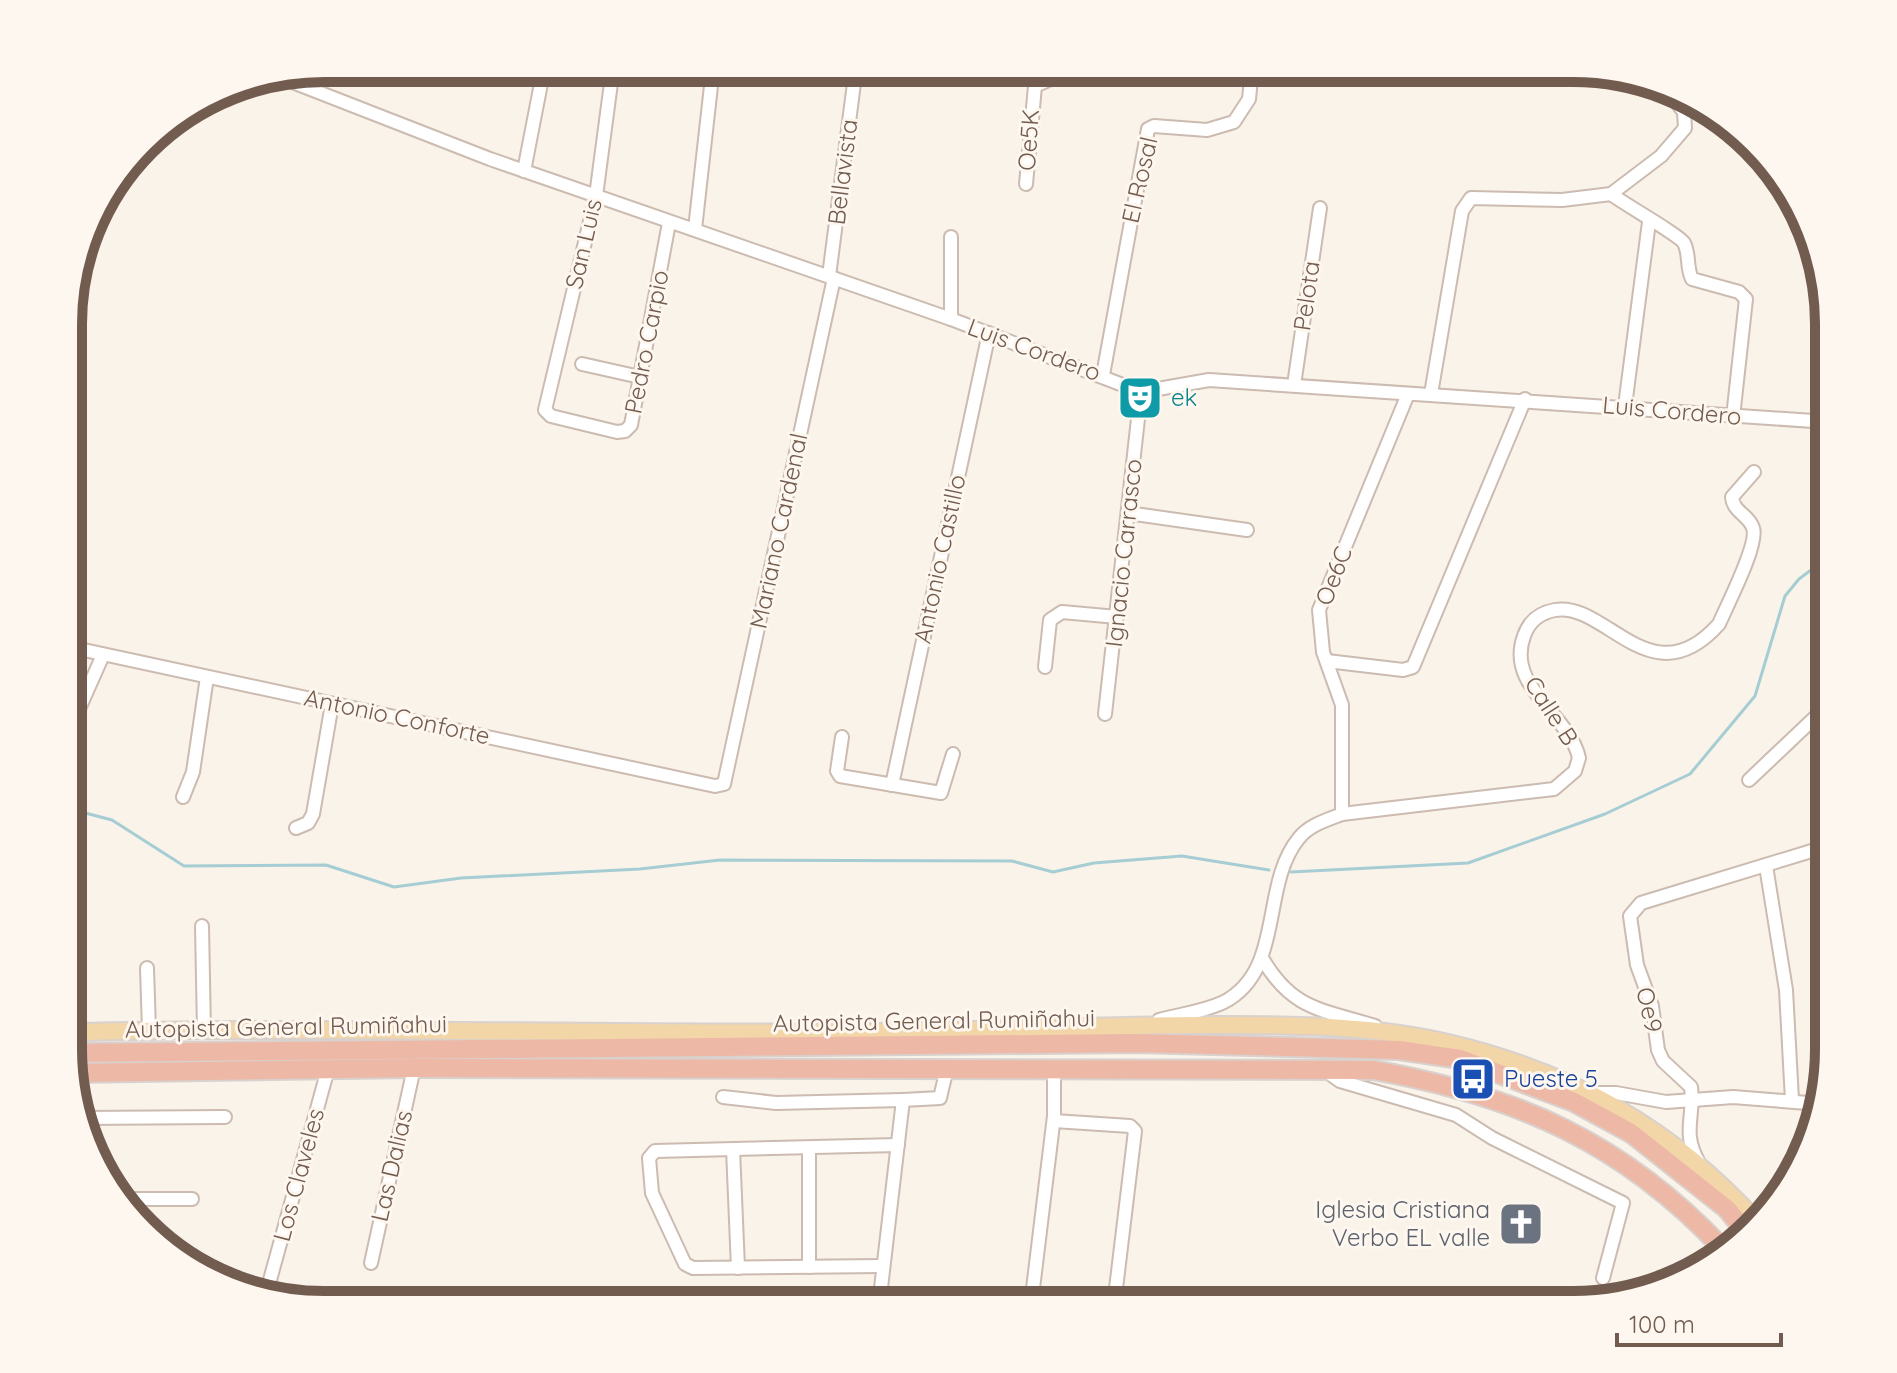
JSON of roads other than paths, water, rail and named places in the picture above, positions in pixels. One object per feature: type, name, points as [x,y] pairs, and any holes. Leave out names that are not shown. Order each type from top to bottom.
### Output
[{"type":"highway","name":"Autopista General Rumiñahui","points":[[83,1053],[1136,1043],[1399,1050],[1460,1059],[1574,1102],[1643,1141],[1727,1209],[1740,1224]]},
{"type":"highway","name":"Autopista General Rumiñahui","points":[[84,1073],[414,1068],[1373,1070],[1442,1083],[1497,1098],[1550,1120],[1603,1147],[1650,1180],[1717,1243]]},
{"type":"main road","points":[[83,1032],[877,1032],[1148,1024],[1269,1025],[1393,1031],[1527,1065],[1596,1093],[1700,1166],[1749,1214]]},
{"type":"street","points":[[524,171],[541,82]]},
{"type":"street","name":"San Luis","points":[[551,416],[545,410],[596,196],[611,82]]},
{"type":"street","points":[[695,229],[711,82]]},
{"type":"street","name":"Bellavista","points":[[832,277],[854,82]]},
{"type":"street","name":"Oe5K","points":[[1026,184],[1035,86],[1041,83]]},
{"type":"street","name":"El Rosal","points":[[1103,375],[1148,129],[1154,126],[1207,130],[1234,122],[1249,99],[1251,83]]},
{"type":"street","name":"Luis Cordero","points":[[297,84],[524,171],[951,319],[1141,392],[1209,380],[1525,399],[1814,421]]},
{"type":"street","points":[[1431,394],[1462,211],[1471,198],[1562,200],[1611,194],[1661,156],[1685,128],[1684,112],[1680,107]]},
{"type":"street","points":[[1611,194],[1649,222],[1680,236],[1687,247],[1687,269],[1692,279],[1739,292],[1746,299],[1733,417]]},
{"type":"street","name":"Pelota","points":[[1294,385],[1320,208]]},
{"type":"street","points":[[1625,406],[1649,222]]},
{"type":"street","name":"Pedro Carpio","points":[[551,416],[625,431],[631,425],[669,223]]},
{"type":"street","points":[[951,237],[951,319]]},
{"type":"street","name":"Mariano Cardenal","points":[[724,784],[832,277]]},
{"type":"street","name":"Antonio Castillo","points":[[892,785],[989,333]]},
{"type":"street","points":[[582,364],[640,377]]},
{"type":"street","name":"Ignacio Carrasco","points":[[1105,714],[1141,392]]},
{"type":"street","name":"Oe6C","points":[[1342,814],[1342,705],[1319,634],[1319,610],[1408,394]]},
{"type":"street","points":[[1327,661],[1403,670],[1413,667],[1525,399]]},
{"type":"street","name":"Calle B","points":[[1148,1024],[1226,1001],[1246,983],[1262,958],[1281,872],[1292,848],[1309,828],[1342,814],[1554,789],[1566,782],[1579,758],[1576,743],[1531,688],[1521,656],[1526,631],[1532,620],[1563,608],[1577,611],[1637,648],[1665,652],[1679,649],[1711,633],[1719,624],[1754,538],[1750,522],[1738,510],[1732,497],[1754,472]]},
{"type":"street","points":[[1128,513],[1247,530]]},
{"type":"street","points":[[1045,667],[1050,620],[1062,612],[1117,617]]},
{"type":"street","name":"Antonio Conforte","points":[[82,650],[715,786],[724,784]]},
{"type":"street","points":[[83,701],[103,655]]},
{"type":"street","points":[[183,797],[193,772],[207,677]]},
{"type":"street","points":[[296,828],[308,823],[313,814],[332,704]]},
{"type":"street","points":[[1749,780],[1814,718]]},
{"type":"street","points":[[842,737],[837,771],[840,776],[941,793],[953,754]]},
{"type":"street","points":[[1792,1100],[1786,990],[1766,866],[1814,851]]},
{"type":"street","name":"Oe9","points":[[1693,1099],[1691,1087],[1663,1061],[1658,1050],[1652,1006],[1637,965],[1630,916],[1641,903],[1766,866]]},
{"type":"street","points":[[202,926],[204,1031]]},
{"type":"street","points":[[1262,958],[1276,983],[1302,1004],[1393,1031]]},
{"type":"street","points":[[147,968],[149,1030]]},
{"type":"street","name":"Las Dalias","points":[[371,1263],[414,1068]]},
{"type":"street","points":[[723,1097],[776,1103],[940,1098],[947,1068]]},
{"type":"street","points":[[1033,1291],[1054,1121],[1054,1068]]},
{"type":"street","name":"Los Claveles","points":[[270,1280],[328,1069]]},
{"type":"street","points":[[1322,1069],[1340,1081],[1456,1115],[1492,1138],[1623,1203],[1603,1278]]},
{"type":"street","points":[[1596,1093],[1616,1093],[1666,1102],[1733,1097],[1809,1102]]},
{"type":"street","points":[[1693,1099],[1688,1132],[1690,1146],[1700,1166]]},
{"type":"street","points":[[880,1290],[903,1100]]},
{"type":"street","points":[[93,1118],[225,1117]]},
{"type":"street","points":[[1054,1121],[1130,1126],[1135,1131],[1116,1291]]},
{"type":"street","points":[[882,1266],[693,1268],[679,1257],[652,1193],[649,1158],[655,1151],[898,1145]]},
{"type":"street","points":[[809,1148],[809,1267]]},
{"type":"street","points":[[733,1149],[738,1268]]},
{"type":"street","points":[[134,1199],[192,1199]]},
{"type":"waterway","points":[[1291,872],[1468,863],[1605,814],[1690,774],[1755,696],[1785,596],[1799,579],[1814,568]]},
{"type":"waterway","points":[[83,812],[112,820],[184,866],[326,865],[394,887],[461,878],[640,869],[720,860],[1012,861],[1053,872],[1094,863],[1182,856],[1269,870]]},
{"type":"place","name":"ek","points":[[1140,398]]},
{"type":"place","name":"Pueste 5","points":[[1473,1079]]},
{"type":"place","name":"Iglesia Cristiana Verbo EL valle","points":[[1521,1224]]}]
